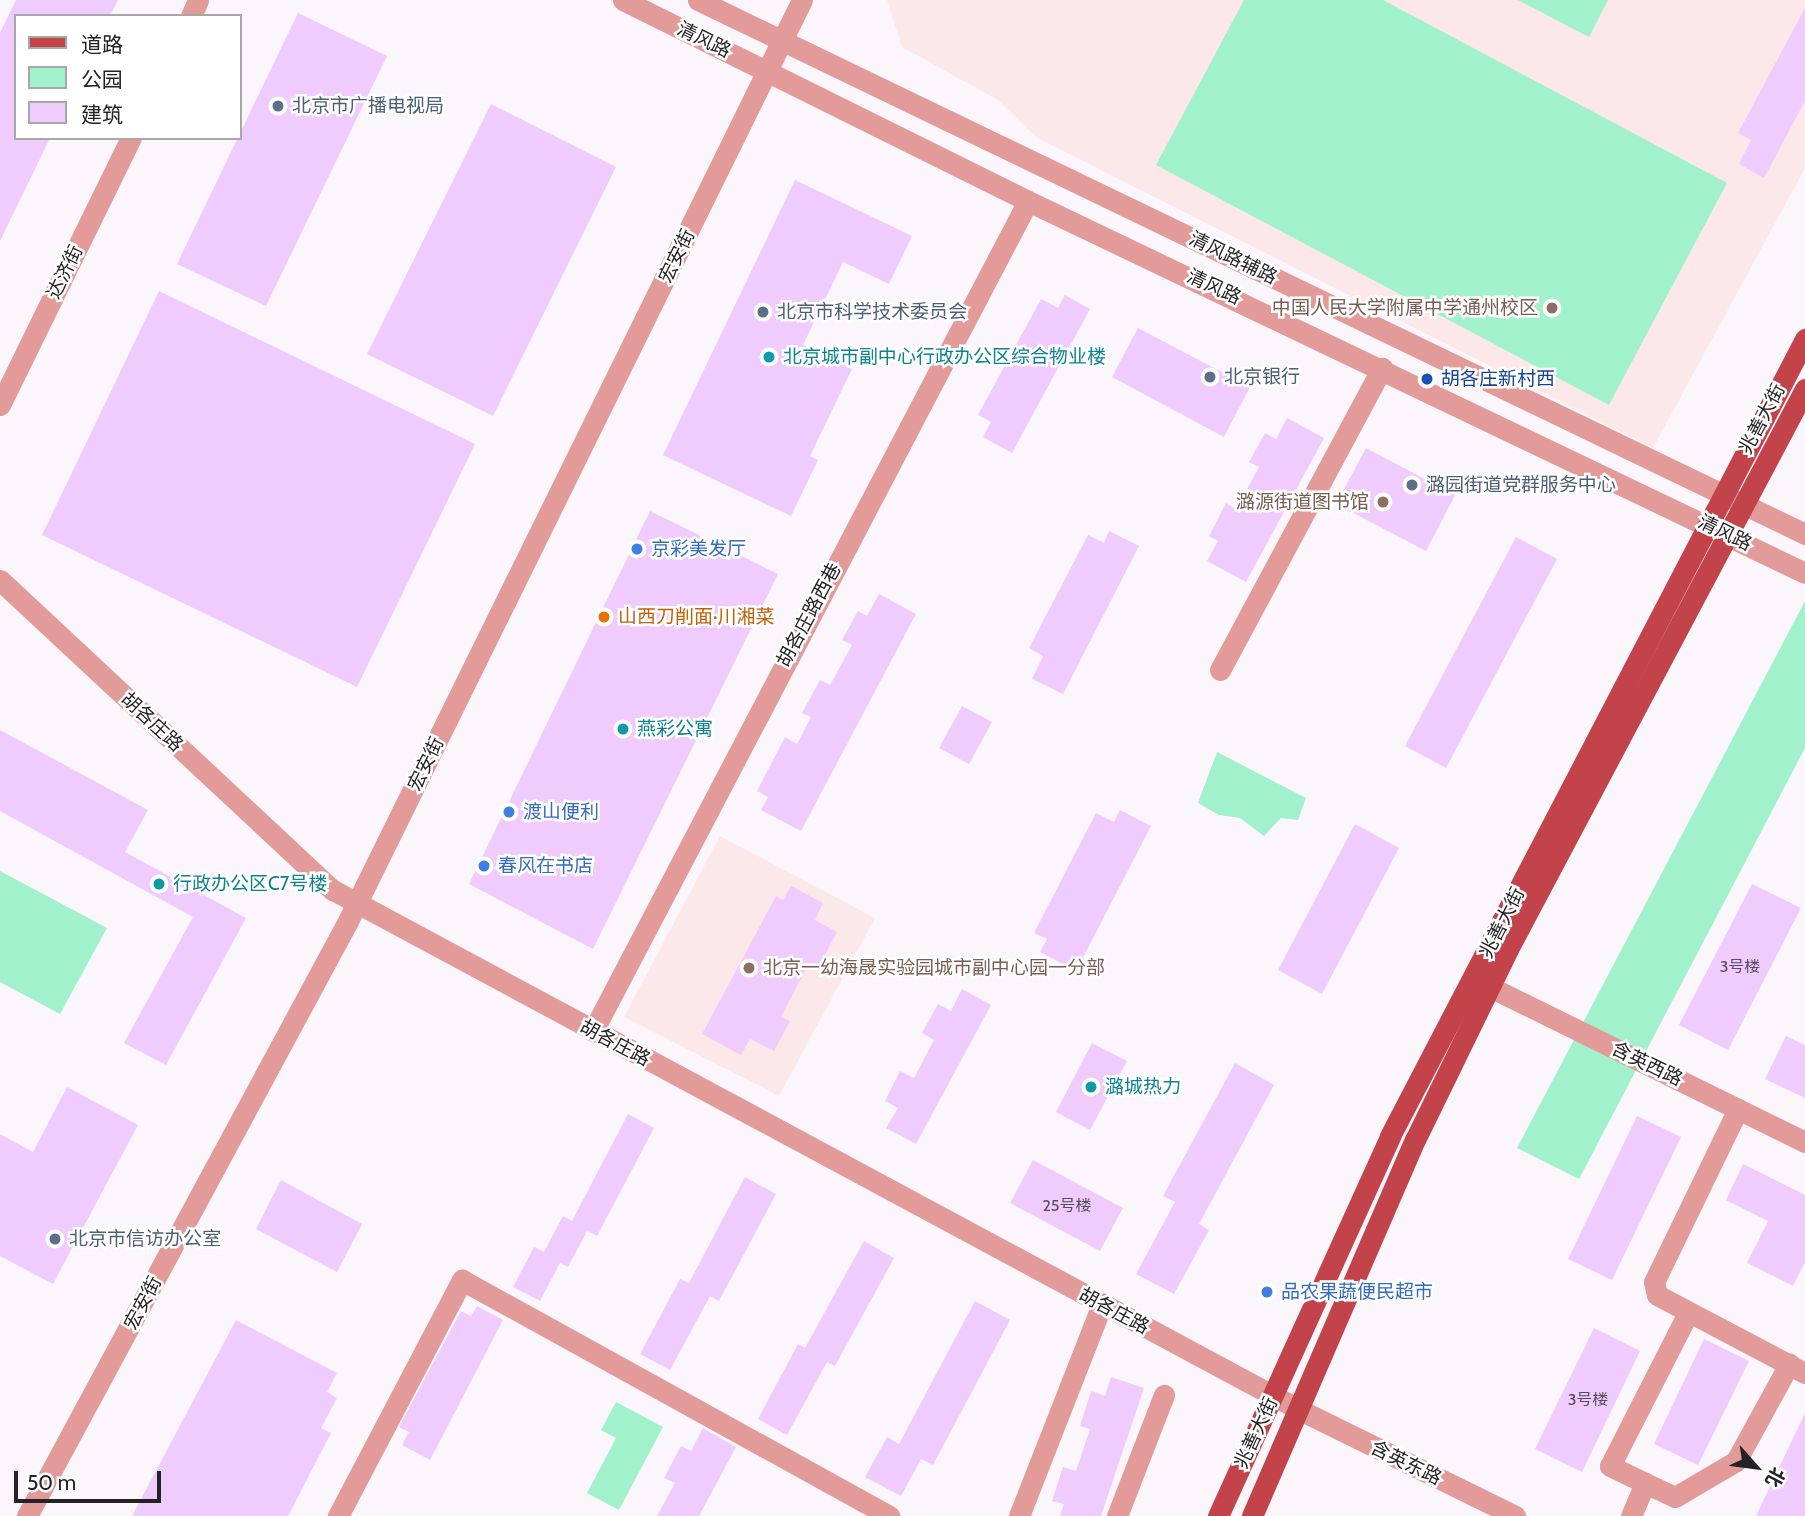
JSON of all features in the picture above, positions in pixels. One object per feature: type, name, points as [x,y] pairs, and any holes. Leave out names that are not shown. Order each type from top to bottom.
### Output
[{"type":"main road","name":"兆善大街","points":[[1219,1516],[1390,1136],[1805,339]]},
{"type":"main road","name":"兆善大街","points":[[1252,1516],[1415,1140],[1490,987],[1805,389]]},
{"type":"street","name":"清风路","points":[[623,0],[1028,201],[1707,523],[1805,573]]},
{"type":"street","name":"清风路辅路","points":[[698,0],[1805,534]]},
{"type":"street","name":"宏安街","points":[[27,1516],[357,903],[802,0]]},
{"type":"street","name":"达济街","points":[[0,405],[130,140]]},
{"type":"street","name":"胡各庄路西巷","points":[[593,1031],[1028,201]]},
{"type":"street","points":[[1220,670],[1382,368]]},
{"type":"street","name":"胡各庄路","points":[[0,580],[332,890],[1297,1409]]},
{"type":"street","name":"含英西路","points":[[1490,987],[1805,1142]]},
{"type":"street","points":[[1688,1313],[1610,1466],[1675,1497],[1736,1461],[1797,1368],[1657,1295],[1654,1282],[1738,1109]]},
{"type":"street","points":[[338,1516],[462,1280],[889,1516]]},
{"type":"street","points":[[1019,1516],[1102,1304]]},
{"type":"street","points":[[1117,1516],[1164,1395]]},
{"type":"street","name":"含英东路","points":[[1297,1409],[1515,1516]]},
{"type":"street","points":[[1631,1516],[1646,1483]]},
{"type":"shaded area","name":"中国人民大学附属中学通州校区","points":[[887,0],[1805,0],[1805,168],[1653,448],[1037,138],[998,100],[902,47]]},
{"type":"shaded area","name":"北京一幼海晟实验园城市副中心园一分部","points":[[720,836],[875,918],[779,1096],[624,1017]]},
{"type":"green space","points":[[1244,0],[1383,0],[1727,183],[1609,405],[1156,165]]},
{"type":"green space","points":[[1518,0],[1608,0],[1589,37]]},
{"type":"green space","points":[[1805,601],[1805,748],[1579,1179],[1517,1148]]},
{"type":"green space","points":[[1217,752],[1306,798],[1298,820],[1281,818],[1264,836],[1240,818],[1219,815],[1198,803]]},
{"type":"green space","points":[[0,871],[107,928],[60,1014],[0,982]]},
{"type":"green space","points":[[616,1402],[663,1427],[619,1510],[587,1493],[616,1438],[601,1430]]},
{"type":"building","points":[[16,0],[118,0],[111,14],[14,14],[14,140],[49,140],[0,241],[0,33]]},
{"type":"building","points":[[1805,8],[1805,101],[1764,178],[1739,164],[1751,140],[1738,133]]},
{"type":"building","points":[[298,13],[387,56],[266,306],[177,264],[237,140],[242,140],[242,129]]},
{"type":"building","points":[[491,104],[616,167],[493,416],[367,354]]},
{"type":"building","name":"北京城市副中心行政办公区综合物业楼","points":[[795,180],[912,236],[889,284],[843,262],[803,345],[852,369],[810,456],[818,460],[791,516],[663,455]]},
{"type":"building","points":[[159,291],[475,444],[357,687],[42,535]]},
{"type":"building","points":[[1065,295],[1090,309],[1012,453],[983,437],[991,422],[978,415],[1041,299],[1058,308]]},
{"type":"building","points":[[1138,328],[1250,387],[1224,437],[1112,377]]},
{"type":"building","points":[[1287,418],[1324,438],[1246,582],[1207,561],[1218,541],[1209,536],[1226,503],[1236,509],[1259,467],[1249,462],[1265,433],[1276,439]]},
{"type":"building","points":[[1366,448],[1455,495],[1426,551],[1336,504]]},
{"type":"building","name":"燕彩公寓","points":[[650,511],[778,574],[593,949],[469,884]]},
{"type":"building","points":[[1109,531],[1139,546],[1063,694],[1032,679],[1043,656],[1029,648],[1088,535],[1104,543]]},
{"type":"building","points":[[1516,537],[1557,559],[1446,768],[1405,746]]},
{"type":"building","points":[[879,594],[916,614],[801,831],[761,810],[768,797],[757,791],[785,737],[797,744],[811,717],[802,713],[820,680],[830,685],[852,645],[842,640],[858,611],[867,616]]},
{"type":"building","points":[[962,706],[992,722],[969,764],[939,748]]},
{"type":"building","name":"行政办公区C7号楼","points":[[0,730],[148,810],[125,852],[246,918],[166,1065],[124,1043],[193,917],[0,811]]},
{"type":"building","points":[[1120,810],[1151,826],[1076,971],[1040,952],[1047,939],[1034,933],[1096,813],[1114,822]]},
{"type":"building","points":[[1355,824],[1399,848],[1322,994],[1278,970]]},
{"type":"building","points":[[1752,884],[1801,908],[1728,1050],[1679,1025]]},
{"type":"building","points":[[791,886],[823,903],[815,920],[837,932],[818,968],[809,963],[781,1017],[790,1021],[774,1051],[750,1039],[741,1055],[702,1034],[776,896],[783,900]]},
{"type":"building","points":[[962,989],[991,1005],[916,1144],[886,1128],[898,1108],[885,1101],[900,1071],[914,1078],[934,1040],[922,1033],[938,1004],[951,1011]]},
{"type":"building","points":[[1786,1036],[1805,1045],[1805,1098],[1765,1079]]},
{"type":"building","name":"潞城热力","points":[[1092,1043],[1127,1061],[1090,1130],[1056,1112]]},
{"type":"building","points":[[1235,1063],[1274,1085],[1199,1224],[1209,1230],[1174,1294],[1136,1274],[1175,1202],[1163,1196]]},
{"type":"building","points":[[67,1087],[138,1125],[53,1284],[0,1256],[0,1134],[33,1152]]},
{"type":"building","points":[[628,1114],[654,1128],[597,1236],[587,1231],[568,1267],[560,1263],[540,1301],[513,1287],[534,1247],[544,1252],[563,1216],[572,1221]]},
{"type":"building","points":[[1637,1116],[1681,1137],[1612,1280],[1568,1259]]},
{"type":"building","points":[[1033,1160],[1123,1208],[1100,1251],[1010,1203]]},
{"type":"building","points":[[1743,1164],[1805,1195],[1805,1262],[1793,1286],[1747,1263],[1768,1221],[1726,1200]]},
{"type":"building","points":[[745,1177],[776,1194],[719,1301],[710,1296],[670,1370],[640,1354],[680,1279],[689,1283]]},
{"type":"building","points":[[281,1180],[362,1224],[337,1272],[256,1229]]},
{"type":"building","points":[[864,1241],[894,1258],[835,1366],[827,1362],[787,1435],[758,1419],[798,1344],[805,1348]]},
{"type":"building","points":[[975,1301],[1010,1320],[933,1465],[921,1459],[901,1496],[865,1477],[887,1437],[899,1444]]},
{"type":"building","points":[[477,1306],[503,1320],[430,1460],[402,1445],[409,1432],[399,1427],[461,1311],[471,1316]]},
{"type":"building","points":[[236,1320],[337,1373],[327,1392],[337,1398],[321,1428],[331,1433],[288,1516],[132,1516]]},
{"type":"building","points":[[1594,1328],[1640,1351],[1582,1472],[1535,1449]]},
{"type":"building","points":[[1704,1339],[1749,1361],[1698,1465],[1654,1444]]},
{"type":"building","points":[[1111,1377],[1144,1388],[1101,1516],[1060,1516],[1064,1504],[1052,1501],[1063,1467],[1076,1471],[1090,1429],[1080,1426],[1091,1391],[1105,1396]]},
{"type":"building","points":[[1805,1413],[1805,1516],[1756,1516]]},
{"type":"building","points":[[703,1428],[736,1447],[699,1516],[657,1516],[675,1483],[664,1478],[681,1446],[691,1451]]},
{"type":"place","name":"北京市广播电视局","points":[[278,106]]},
{"type":"place","name":"中国人民大学附属中学通州校区","points":[[1552,308]]},
{"type":"place","name":"北京市科学技术委员会","points":[[763,312]]},
{"type":"place","name":"北京城市副中心行政办公区综合物业楼","points":[[769,357]]},
{"type":"place","name":"北京银行","points":[[1210,377]]},
{"type":"place","name":"胡各庄新村西","points":[[1427,379]]},
{"type":"place","name":"潞园街道党群服务中心","points":[[1412,485]]},
{"type":"place","name":"潞源街道图书馆","points":[[1383,502]]},
{"type":"place","name":"京彩美发厅","points":[[637,549]]},
{"type":"place","name":"山西刀削面·川湘菜","points":[[604,617]]},
{"type":"place","name":"燕彩公寓","points":[[623,729]]},
{"type":"place","name":"渡山便利","points":[[509,812]]},
{"type":"place","name":"春风在书店","points":[[484,866]]},
{"type":"place","name":"行政办公区C7号楼","points":[[159,884]]},
{"type":"place","name":"北京一幼海晟实验园城市副中心园一分部","points":[[749,968]]},
{"type":"place","name":"潞城热力","points":[[1091,1087]]},
{"type":"place","name":"北京市信访办公室","points":[[55,1239]]},
{"type":"place","name":"品农果蔬便民超市","points":[[1267,1292]]}]
